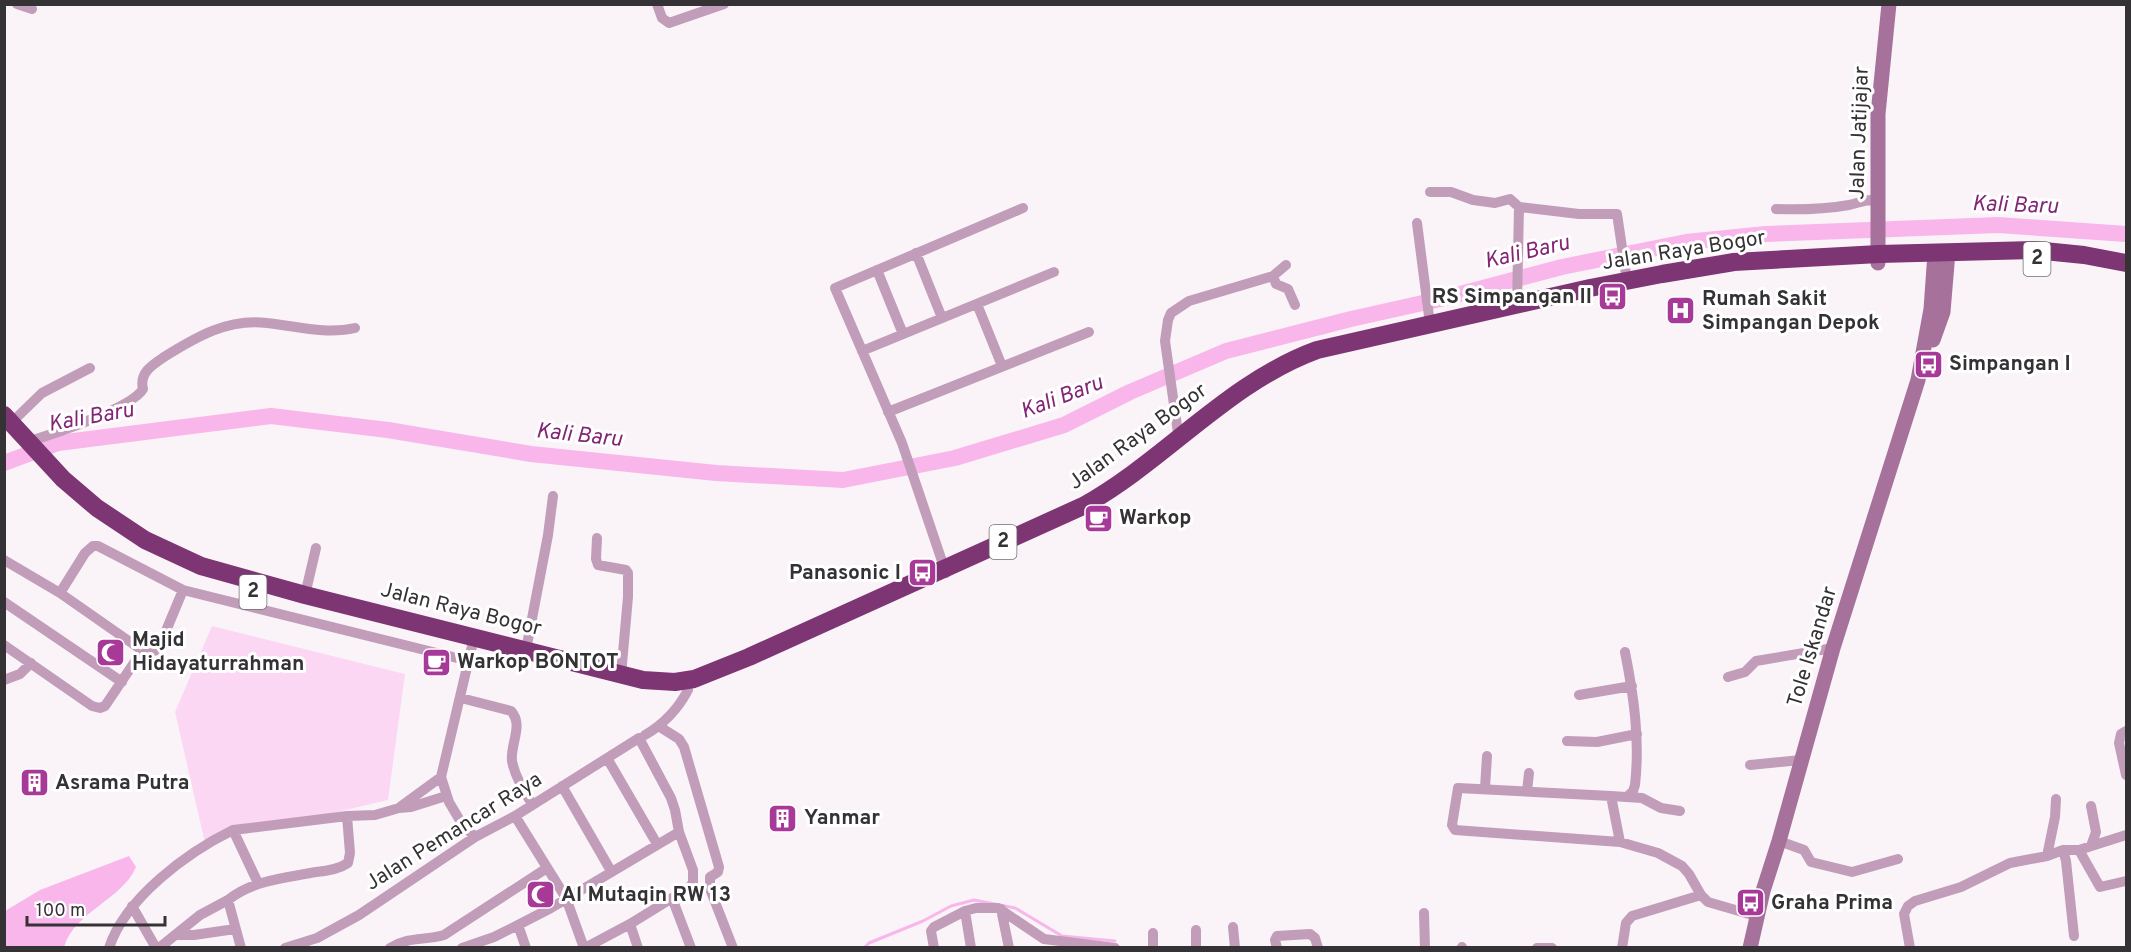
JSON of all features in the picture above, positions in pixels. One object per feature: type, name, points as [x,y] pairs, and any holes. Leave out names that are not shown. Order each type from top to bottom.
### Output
[{"type":"highway","name":"Jalan Raya Bogor","points":[[1941,257],[2057,251],[2127,263]]},
{"type":"highway","name":"Jalan Raya Bogor","points":[[1180,442],[1262,385],[1292,369],[1331,355],[1664,282],[1878,254]]},
{"type":"highway","name":"Jalan Raya Bogor","points":[[60,484],[162,550],[208,568],[305,595],[472,648],[526,650],[621,675],[656,682],[675,682],[694,679],[749,657],[1109,500],[1141,478],[1241,389],[1291,360],[1317,350],[1429,317],[1626,275],[1734,262],[1878,254],[2055,260],[2084,263],[2127,272]]},
{"type":"highway","name":"Jalan Raya Bogor","points":[[7,422],[60,484],[99,524],[157,559],[190,573],[233,587],[646,690],[664,692],[703,686],[751,666],[946,572]]},
{"type":"main road","name":"Jalan Jatijajar","points":[[1878,254],[1878,114],[1889,4]]},
{"type":"main road","name":"Tole Iskandar","points":[[1750,948],[1756,916],[1833,648],[1923,360],[1941,320],[1941,257]]},
{"type":"street","points":[[17,4],[32,9]]},
{"type":"street","points":[[657,4],[662,18],[669,22],[724,4]]},
{"type":"street","points":[[1430,192],[1452,192],[1473,200],[1495,203],[1510,199],[1519,207],[1579,214],[1617,214],[1626,275]]},
{"type":"street","points":[[1776,209],[1798,210],[1851,205],[1870,199],[1878,201]]},
{"type":"street","points":[[1517,298],[1519,207]]},
{"type":"street","points":[[946,572],[902,443],[835,288],[1023,208]]},
{"type":"street","points":[[1417,223],[1429,317]]},
{"type":"street","points":[[916,253],[942,318]]},
{"type":"street","points":[[1180,442],[1166,349],[1166,328],[1171,313],[1189,301],[1273,276],[1286,265]]},
{"type":"street","points":[[877,270],[903,334]]},
{"type":"street","points":[[862,351],[1054,272]]},
{"type":"street","points":[[1273,276],[1276,284],[1288,289],[1295,305]]},
{"type":"street","points":[[977,304],[1002,366]]},
{"type":"street","points":[[27,444],[72,428],[134,398],[142,389],[143,377],[149,368],[203,335],[229,325],[257,322],[340,331],[355,328]]},
{"type":"street","points":[[888,412],[1089,332]]},
{"type":"street","points":[[7,422],[42,393],[90,368]]},
{"type":"street","points":[[526,650],[548,536],[553,496]]},
{"type":"street","points":[[597,538],[596,560],[598,565],[626,570],[628,573],[621,675]]},
{"type":"street","points":[[60,593],[85,553],[93,546],[98,546],[183,590],[472,648],[441,777],[446,796],[462,824],[475,837]]},
{"type":"street","points":[[305,595],[316,548]]},
{"type":"street","points":[[4,560],[60,593],[142,651],[150,653],[158,650],[183,590]]},
{"type":"street","points":[[4,602],[122,682]]},
{"type":"street","points":[[4,645],[92,706],[100,708],[105,706],[142,651]]},
{"type":"street","points":[[1728,677],[1745,672],[1756,661],[1833,648]]},
{"type":"street","points":[[1625,652],[1632,686],[1637,734],[1635,785],[1628,796]]},
{"type":"street","points":[[4,680],[20,674],[31,663]]},
{"type":"street","points":[[1579,695],[1632,686]]},
{"type":"street","name":"Jalan Pemancar Raya","points":[[290,947],[316,938],[359,915],[475,837],[515,816],[660,726],[682,701],[688,690]]},
{"type":"street","points":[[460,698],[511,711],[515,716],[517,722],[512,759],[518,780],[532,804]]},
{"type":"street","points":[[660,726],[679,740],[684,747],[719,867],[718,872],[710,878],[710,889],[733,948]]},
{"type":"street","points":[[2127,731],[2120,736],[2119,742],[2127,775]]},
{"type":"street","points":[[1567,741],[1597,742],[1637,734]]},
{"type":"street","points":[[515,816],[566,898],[584,948],[630,924],[690,887],[693,882],[693,870],[670,798],[642,736]]},
{"type":"street","points":[[1485,788],[1486,756]]},
{"type":"street","points":[[607,758],[657,844]]},
{"type":"street","points":[[1750,765],[1801,760]]},
{"type":"street","points":[[1527,791],[1529,772]]},
{"type":"street","points":[[399,808],[441,777]]},
{"type":"street","points":[[562,786],[611,871]]},
{"type":"street","points":[[1680,811],[1661,808],[1642,798],[1628,796],[1458,788],[1452,825],[1455,830],[1620,842],[1658,853],[1672,860],[1689,874],[1706,900],[1756,916]]},
{"type":"street","points":[[109,948],[119,923],[132,906],[174,867],[233,830],[347,816],[375,815],[446,796]]},
{"type":"street","points":[[1611,796],[1620,842]]},
{"type":"street","points":[[2047,856],[2055,817],[2056,799]]},
{"type":"street","points":[[2091,806],[2096,832],[2091,846]]},
{"type":"street","points":[[132,906],[157,948],[200,915],[258,883],[325,871],[348,864],[350,853],[347,816]]},
{"type":"street","points":[[233,830],[258,883]]},
{"type":"street","points":[[462,948],[494,937],[518,925],[679,832]]},
{"type":"street","points":[[1910,948],[1904,914],[1908,906],[1915,901],[1961,887],[2010,863],[2047,856],[2062,850],[2079,850],[2127,835]]},
{"type":"street","points":[[1779,841],[1804,850],[1811,862],[1851,872],[1898,859]]},
{"type":"street","points":[[2062,850],[2066,861],[2074,936]]},
{"type":"street","points":[[2079,850],[2100,887],[2127,881]]},
{"type":"street","points":[[390,948],[412,938],[428,939],[444,935],[547,868]]},
{"type":"street","points":[[1622,948],[1626,923],[1632,916],[1701,895]]},
{"type":"street","points":[[672,898],[691,948]]},
{"type":"street","points":[[228,900],[241,948]]},
{"type":"street","points":[[934,948],[932,929],[965,911],[986,907],[1001,909],[1044,943],[1115,948]]},
{"type":"street","points":[[1001,909],[1009,948]]},
{"type":"street","points":[[965,911],[971,948]]},
{"type":"street","points":[[1424,913],[1425,948]]},
{"type":"street","points":[[630,924],[638,948]]},
{"type":"street","points":[[518,925],[525,948]]},
{"type":"street","points":[[1233,927],[1235,948]]},
{"type":"street","points":[[175,935],[194,935],[235,929]]},
{"type":"street","points":[[1196,930],[1196,948]]},
{"type":"street","points":[[1153,933],[1153,948]]},
{"type":"street","points":[[1277,948],[1275,940],[1277,936],[1310,934],[1315,938],[1318,948]]},
{"type":"street","points":[[1537,948],[1552,948]]},
{"type":"shaded area","points":[[212,626],[405,674],[388,800],[205,843],[175,712]]},
{"type":"shaded area","points":[[129,856],[136,867],[129,878],[78,924],[64,947],[5,947],[5,911],[40,890]]},
{"type":"waterway","name":"Kali Baru","points":[[4,463],[58,443],[271,416],[388,430],[531,454],[716,473],[843,480],[955,458],[1064,425],[1130,392],[1226,351],[1562,267],[1686,242],[1766,234],[1998,225],[2126,234]]},
{"type":"waterway","points":[[864,948],[869,943],[923,921],[951,906],[974,900],[1015,908],[1062,936],[1115,941]]},
{"type":"place","name":"RS Simpangan II","points":[[1613,297]]},
{"type":"place","name":"Rumah Sakit Simpangan Depok","points":[[1681,311]]},
{"type":"place","name":"Simpangan I","points":[[1928,364]]},
{"type":"place","name":"Warkop","points":[[1098,518]]},
{"type":"place","name":"Panasonic I","points":[[922,573]]},
{"type":"place","name":"Majid Hidayaturrahman","points":[[111,652]]},
{"type":"place","name":"Warkop BONTOT","points":[[436,662]]},
{"type":"place","name":"Asrama Putra","points":[[34,783]]},
{"type":"place","name":"Yanmar","points":[[783,818]]},
{"type":"place","name":"Al Mutaqin RW 13","points":[[540,895]]},
{"type":"place","name":"Graha Prima","points":[[1750,903]]}]
